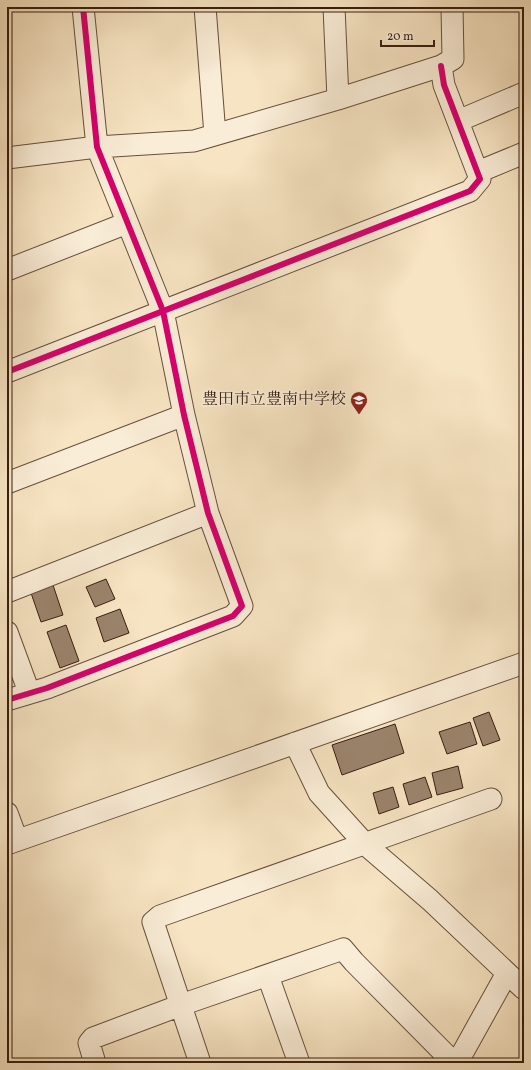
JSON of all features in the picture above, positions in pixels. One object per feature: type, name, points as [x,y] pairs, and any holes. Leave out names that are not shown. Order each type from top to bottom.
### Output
[{"type":"street","points":[[7,700],[28,692],[46,688],[233,616],[242,606],[208,513],[184,415],[163,311],[96,147],[83,7]]},
{"type":"street","points":[[205,7],[215,135]]},
{"type":"street","points":[[334,7],[338,99]]},
{"type":"street","points":[[7,158],[96,147],[194,141],[338,99],[441,66],[453,59],[452,7]]},
{"type":"street","points":[[7,372],[470,191],[480,178],[444,85],[441,66]]},
{"type":"street","points":[[458,121],[524,93]]},
{"type":"street","points":[[478,172],[524,153]]},
{"type":"street","points":[[7,270],[127,223]]},
{"type":"street","points":[[7,483],[184,415]]},
{"type":"street","points":[[7,592],[208,513]]},
{"type":"street","points":[[7,632],[28,692]]},
{"type":"street","points":[[7,813],[12,842],[524,663]]},
{"type":"street","points":[[295,742],[319,793],[366,845],[430,900],[524,988]]},
{"type":"street","points":[[200,1063],[153,922],[160,916],[491,800]]},
{"type":"street","points":[[96,1063],[89,1043],[93,1038],[181,1005],[268,976],[343,948],[354,962],[455,1063],[507,973]]},
{"type":"street","points":[[268,976],[299,1063]]},
{"type":"building","points":[[106,579],[115,599],[95,607],[86,587]]},
{"type":"building","points":[[53,585],[63,615],[41,622],[31,593]]},
{"type":"building","points":[[120,609],[129,633],[104,642],[96,618]]},
{"type":"building","points":[[66,625],[79,661],[60,668],[47,632]]},
{"type":"building","points":[[489,712],[500,740],[483,746],[473,718]]},
{"type":"building","points":[[470,722],[477,744],[447,754],[439,732]]},
{"type":"building","points":[[395,724],[404,753],[342,775],[332,745]]},
{"type":"building","points":[[458,766],[463,788],[437,795],[432,773]]},
{"type":"building","points":[[425,777],[432,797],[409,805],[403,784]]},
{"type":"building","points":[[393,787],[399,807],[379,814],[373,793]]},
{"type":"cycle path","points":[[7,700],[47,688],[233,616],[242,606],[208,513],[184,415],[163,311],[97,147],[83,7]]},
{"type":"cycle path","points":[[7,372],[470,191],[480,179],[444,85],[441,66]]},
{"type":"place","name":"豊田市立豊南中学校","points":[[359,415]]}]
